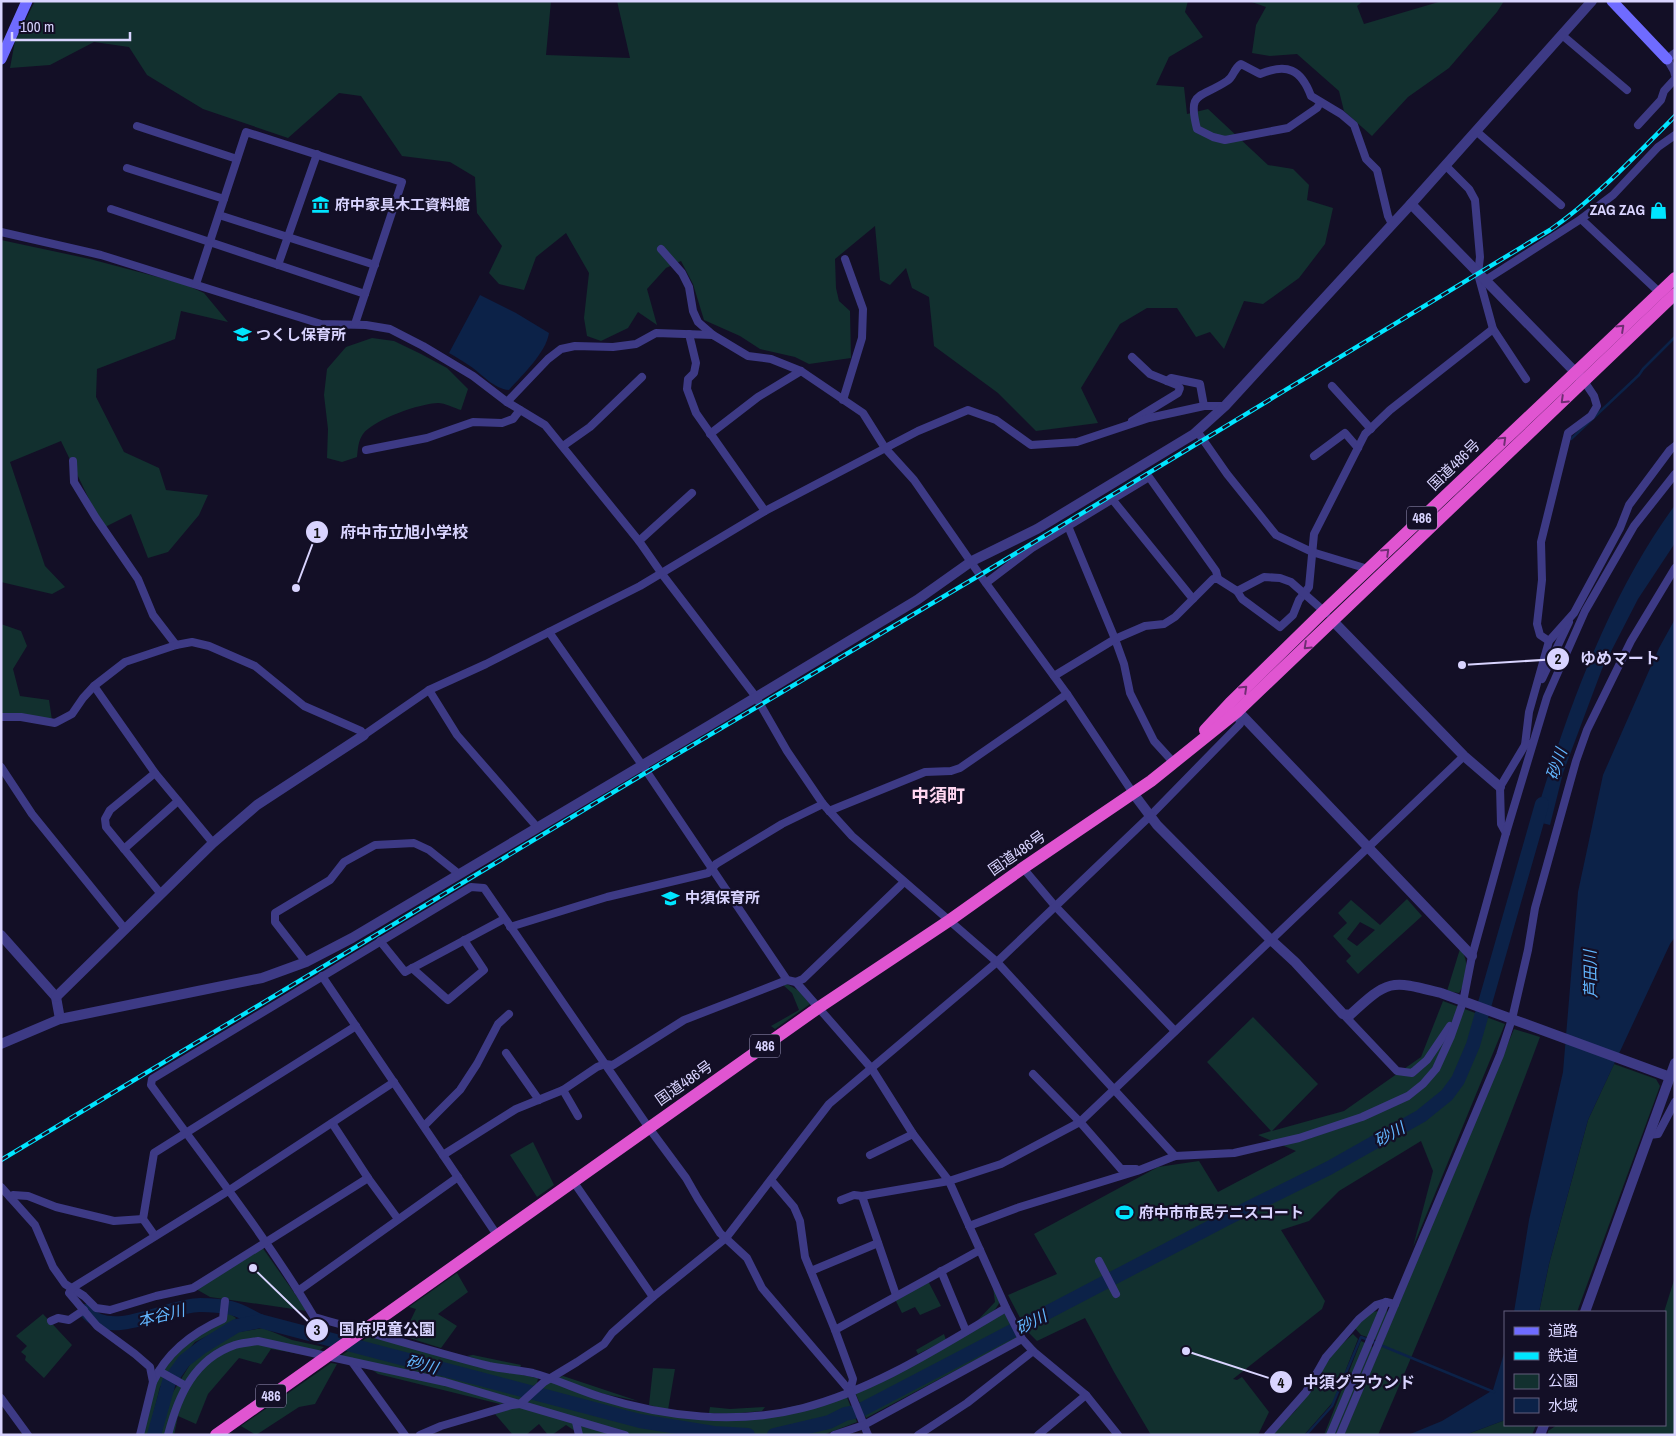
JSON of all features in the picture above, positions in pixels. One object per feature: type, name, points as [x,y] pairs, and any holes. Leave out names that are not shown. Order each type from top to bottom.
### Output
[{"type":"highway","name":"国道486号","points":[[216,1435],[818,1008],[950,920],[1174,763],[1234,707],[1334,621],[1584,381],[1669,297],[1675,278]]},
{"type":"highway","name":"国道486号","points":[[1234,707],[1324,611],[1575,372],[1669,297]]},
{"type":"main road","points":[[3,53],[27,1]]},
{"type":"main road","points":[[1612,1],[1671,56]]},
{"type":"street","points":[[1,1044],[60,1019],[262,978],[306,962],[352,938],[642,766],[917,600],[972,561],[1037,529],[1197,431],[1225,406],[1411,204],[1592,1]]},
{"type":"street","points":[[1562,35],[1627,90]]},
{"type":"street","points":[[1638,125],[1661,100],[1664,91],[1675,77],[1671,56]]},
{"type":"street","points":[[1320,103],[1317,108],[1288,128],[1225,140],[1213,138],[1197,129],[1192,110],[1195,100],[1229,80],[1236,67],[1241,64],[1260,74],[1273,69],[1286,68],[1298,73],[1306,83],[1311,96],[1341,114],[1354,126],[1366,159],[1377,170],[1388,216],[1392,224]]},
{"type":"street","points":[[137,126],[237,159]]},
{"type":"street","points":[[1476,131],[1561,205]]},
{"type":"street","points":[[196,284],[246,132],[402,182],[355,324]]},
{"type":"street","points":[[1481,277],[1581,219],[1613,195],[1658,147],[1675,135]]},
{"type":"street","points":[[278,265],[317,154]]},
{"type":"street","points":[[1445,166],[1469,189],[1475,200],[1481,277],[1493,329],[1526,379]]},
{"type":"street","points":[[127,168],[224,199]]},
{"type":"street","points":[[1411,204],[1584,381],[1594,396],[1597,406],[1591,416],[1568,433],[1541,542],[1542,580],[1537,624],[1540,634],[1549,641]]},
{"type":"street","points":[[111,209],[365,294]]},
{"type":"street","points":[[219,215],[374,265]]},
{"type":"street","points":[[1581,219],[1669,297]]},
{"type":"street","points":[[1,232],[101,255],[321,324],[366,324],[390,329],[473,376],[507,402],[545,425],[639,541],[756,697],[787,751],[823,804],[852,836],[997,962],[1175,1156]]},
{"type":"street","points":[[660,249],[682,273],[689,287],[693,311],[698,322],[713,335],[748,356],[771,360],[801,371],[863,413],[885,448],[914,480],[1067,694],[1133,793],[1157,825],[1295,962],[1397,1071],[1412,1073],[1427,1060],[1467,1003]]},
{"type":"street","points":[[843,400],[862,338],[863,309],[845,259]]},
{"type":"street","points":[[986,583],[1032,548],[1149,477],[1216,571],[1218,578],[1237,591],[1242,599],[1280,627],[1293,615],[1299,600],[1309,587],[1314,534],[1365,434],[1390,410],[1493,329]]},
{"type":"street","points":[[507,402],[561,349],[575,346],[613,348],[636,344],[656,333],[713,335]]},
{"type":"street","points":[[689,334],[696,363],[694,373],[688,379],[688,388],[696,413],[765,511]]},
{"type":"street","points":[[1127,426],[1130,422],[1178,393],[1180,388],[1150,374],[1132,357]]},
{"type":"street","points":[[710,434],[758,398],[801,371]]},
{"type":"street","points":[[563,446],[590,427],[642,377]]},
{"type":"street","points":[[1167,381],[1171,378],[1200,384],[1204,406]]},
{"type":"street","points":[[1332,386],[1371,429]]},
{"type":"street","points":[[56,997],[213,843],[257,805],[430,690],[486,664],[662,574],[765,511],[918,431],[968,410],[996,420],[1031,445],[1077,442],[1149,418],[1204,406],[1225,406]]},
{"type":"street","points":[[366,450],[427,438],[473,422],[502,423],[513,418],[520,410]]},
{"type":"street","points":[[1197,431],[1227,474],[1276,535],[1312,552],[1368,569]]},
{"type":"street","points":[[1314,456],[1345,434],[1358,448]]},
{"type":"street","points":[[1529,712],[1550,662],[1620,528],[1630,505],[1670,450],[1675,446]]},
{"type":"street","points":[[73,461],[74,482],[138,579],[153,615],[176,645]]},
{"type":"street","points":[[969,1226],[1017,1208],[1137,1171],[1175,1156],[1234,1153],[1299,1138],[1362,1118],[1408,1096],[1423,1084],[1436,1069],[1467,1003],[1472,956],[1529,744],[1547,697],[1585,611],[1634,526],[1675,474]]},
{"type":"street","points":[[639,541],[692,493]]},
{"type":"street","points":[[1112,499],[1193,599]]},
{"type":"street","points":[[1068,526],[1115,639],[1124,664],[1130,692],[1154,741],[1174,763]]},
{"type":"street","points":[[1340,1435],[1500,1055],[1512,1019],[1528,950],[1535,908],[1576,762],[1588,730],[1631,641],[1675,568]]},
{"type":"street","points":[[1237,591],[1264,577],[1280,578],[1291,582],[1334,621],[1464,756],[1500,787]]},
{"type":"street","points":[[1054,676],[1115,639],[1145,626],[1164,624],[1176,616],[1213,578],[1218,578]]},
{"type":"street","points":[[1506,833],[1501,824],[1500,787],[1529,744],[1529,712],[1549,641],[1574,614]]},
{"type":"street","points":[[549,632],[787,980]]},
{"type":"street","points":[[1,717],[21,717],[55,723],[72,714],[94,686],[126,662],[176,645],[192,642],[209,646],[254,666],[304,706],[361,731],[364,735]]},
{"type":"street","points":[[94,686],[155,773],[213,843]]},
{"type":"street","points":[[430,690],[457,735],[537,827]]},
{"type":"street","points":[[829,810],[926,772],[951,771],[960,768],[1067,694]]},
{"type":"street","points":[[420,1435],[450,1423],[520,1404],[546,1380],[604,1344],[612,1333],[653,1297],[726,1238],[829,1104],[997,962],[1150,816],[1240,724],[1234,707]]},
{"type":"street","points":[[1234,707],[1472,956]]},
{"type":"street","points":[[841,1200],[854,1195],[862,1196],[949,1181],[1001,1164],[1080,1122],[1464,756]]},
{"type":"street","points":[[1,767],[32,814],[125,929]]},
{"type":"street","points":[[155,773],[110,810],[105,819],[106,827],[162,894]]},
{"type":"street","points":[[124,848],[178,801]]},
{"type":"street","points":[[510,927],[607,897],[708,873],[716,864],[782,824],[823,804]]},
{"type":"street","points":[[306,962],[275,922],[275,913],[330,880],[344,862],[375,845],[414,843],[429,850],[459,874]]},
{"type":"street","points":[[1023,868],[1055,906],[1175,1031]]},
{"type":"street","points":[[443,1155],[516,1109],[563,1090],[597,1067],[604,1064],[614,1065],[684,1020],[787,980],[796,982],[803,979],[904,882]]},
{"type":"street","points":[[868,1435],[850,1391],[762,1288],[747,1258],[720,1233],[686,1178],[604,1064],[484,888],[471,887],[152,1079],[151,1085],[264,1242],[314,1317],[361,1332],[490,1366],[534,1374],[546,1380],[601,1397],[652,1410],[724,1418],[766,1415],[801,1408],[830,1400],[850,1391],[895,1371],[1006,1308]]},
{"type":"street","points":[[380,941],[405,972],[504,919]]},
{"type":"street","points":[[1,935],[56,997],[60,1019]]},
{"type":"street","points":[[412,968],[448,1000],[484,970],[464,940]]},
{"type":"street","points":[[322,976],[497,1235]]},
{"type":"street","points":[[796,982],[872,1069],[913,1134],[949,1181],[1022,1340],[1033,1352],[1086,1395],[1118,1435]]},
{"type":"street","points":[[1343,1014],[1350,1015],[1374,993],[1387,986],[1405,984],[1441,993],[1667,1076]]},
{"type":"street","points":[[424,1126],[460,1090],[478,1064],[498,1024],[509,1014]]},
{"type":"street","points":[[155,1236],[143,1219],[154,1153],[356,1026]]},
{"type":"street","points":[[506,1053],[539,1100]]},
{"type":"street","points":[[1585,1311],[1649,1135],[1667,1076],[1675,1064]]},
{"type":"street","points":[[1033,1074],[1080,1122],[1120,1169],[1135,1168],[1137,1171]]},
{"type":"street","points":[[153,1382],[150,1368],[135,1354],[97,1326],[69,1293],[72,1288],[228,1191],[394,1082]]},
{"type":"street","points":[[563,1090],[578,1116]]},
{"type":"street","points":[[1649,1135],[1658,1134],[1675,1102]]},
{"type":"street","points":[[332,1123],[398,1220]]},
{"type":"street","points":[[870,1155],[913,1134]]},
{"type":"street","points":[[298,1291],[458,1177]]},
{"type":"street","points":[[1,1187],[35,1225],[53,1267],[65,1284],[84,1296],[96,1308],[110,1310],[156,1296],[193,1288],[368,1178]]},
{"type":"street","points":[[771,1180],[794,1207],[800,1221],[805,1257],[853,1379],[850,1391]]},
{"type":"street","points":[[573,1181],[653,1297]]},
{"type":"street","points":[[10,1197],[13,1195],[28,1196],[56,1207],[114,1221],[143,1219]]},
{"type":"street","points":[[862,1196],[896,1295]]},
{"type":"street","points":[[811,1271],[878,1243]]},
{"type":"street","points":[[835,1330],[980,1250]]},
{"type":"street","points":[[1099,1261],[1116,1294]]},
{"type":"street","points":[[941,1271],[966,1331]]},
{"type":"street","points":[[140,1435],[153,1382],[158,1371],[185,1342],[202,1328],[223,1319],[225,1301]]},
{"type":"street","points":[[1268,1435],[1306,1392],[1326,1357],[1359,1319],[1376,1306],[1386,1302],[1395,1304]]},
{"type":"street","points":[[1330,1435],[1386,1302]]},
{"type":"street","points":[[51,1321],[58,1318],[69,1320],[84,1310]]},
{"type":"street","points":[[834,1435],[862,1423],[1022,1340]]},
{"type":"street","points":[[168,1435],[175,1409],[186,1386],[201,1366],[218,1353],[236,1345],[258,1341],[445,1382],[625,1435]]},
{"type":"street","points":[[918,1435],[967,1403],[1033,1352]]},
{"type":"street","points":[[352,1362],[405,1435]]},
{"type":"street","points":[[158,1371],[186,1386]]},
{"type":"street","points":[[1038,1435],[1086,1395]]},
{"type":"street","points":[[1,1398],[26,1432],[16,1435]]},
{"type":"street","points":[[576,1422],[579,1435]]},
{"type":"green space","points":[[35,1],[551,1],[546,55],[630,58],[617,1],[1188,1],[1185,12],[1203,37],[1169,57],[1156,85],[1184,87],[1187,114],[1208,109],[1268,165],[1293,169],[1309,185],[1307,200],[1333,208],[1325,244],[1299,278],[1263,304],[1244,301],[1224,349],[1210,332],[1196,337],[1177,308],[1147,308],[1120,324],[1081,388],[1098,423],[1036,431],[998,393],[934,346],[929,297],[912,288],[906,268],[890,285],[880,280],[875,226],[835,259],[836,288],[839,301],[850,311],[851,358],[809,364],[795,357],[760,349],[740,336],[704,320],[693,284],[681,261],[666,268],[647,289],[657,325],[638,312],[628,328],[601,341],[587,336],[584,318],[589,273],[566,233],[536,257],[524,290],[499,284],[489,273],[502,246],[477,213],[475,177],[450,162],[402,156],[361,96],[339,93],[288,138],[203,109],[147,75],[129,47],[94,42],[50,65],[10,68],[15,41]]},
{"type":"green space","points":[[1249,1],[1363,1],[1357,6],[1364,24],[1442,1],[1504,1],[1497,12],[1449,68],[1408,97],[1372,136],[1344,111],[1339,91],[1297,54],[1270,56],[1252,53],[1256,25],[1266,7]]},
{"type":"green space","points":[[1,240],[90,259],[184,284],[204,293],[228,322],[181,311],[175,339],[97,369],[96,397],[124,452],[159,468],[166,490],[208,495],[199,515],[168,552],[148,558],[131,514],[103,528],[61,441],[10,462],[45,566],[65,587],[52,594],[1,582]]},
{"type":"green space","points":[[372,338],[394,341],[447,368],[468,389],[461,410],[438,403],[398,413],[377,423],[363,434],[359,442],[357,457],[342,462],[327,458],[328,429],[324,395],[327,369],[346,347]]},
{"type":"green space","points":[[1,624],[21,631],[27,646],[13,669],[20,696],[49,700],[52,720],[1,714]]},
{"type":"green space","points":[[1407,899],[1422,916],[1358,974],[1346,961],[1351,956],[1333,936],[1347,923],[1338,913],[1351,900],[1380,925]],"holes":[[[1360,922],[1375,930],[1357,946],[1347,939]]]},
{"type":"green space","points":[[1460,949],[1465,959],[1466,971],[1464,983],[1459,993],[1447,991]]},
{"type":"green space","points":[[785,983],[798,990],[810,1004],[775,1029],[771,1026],[799,1010],[792,993],[782,984]]},
{"type":"green space","points":[[1443,1001],[1505,1024],[1413,1247],[1433,1171],[1421,1141],[1339,1191],[1309,1221],[1281,1230],[1325,1301],[1322,1309],[1233,1379],[1237,1380],[1242,1377],[1269,1412],[1258,1435],[1151,1435],[1085,1318],[1037,1341],[1027,1331],[1008,1295],[1057,1274],[1034,1234],[1158,1167],[1199,1161],[1218,1192],[1296,1151],[1258,1135],[1271,1131],[1207,1062],[1253,1017],[1318,1084],[1272,1131],[1344,1111],[1421,1057]]},
{"type":"green space","points":[[1514,1029],[1540,1037],[1502,1137],[1441,1286],[1378,1435],[1344,1435]]},
{"type":"green space","points":[[1614,1064],[1656,1079],[1660,1086],[1577,1311],[1539,1311],[1549,1264],[1588,1120]]},
{"type":"green space","points":[[533,1142],[554,1185],[537,1197],[510,1155]]},
{"type":"green space","points":[[262,1247],[307,1311],[210,1297],[196,1289]]},
{"type":"green space","points":[[457,1273],[468,1292],[438,1314],[457,1326],[441,1348],[403,1336],[416,1309],[409,1307]]},
{"type":"green space","points":[[1675,1277],[1675,1435],[1548,1435],[1548,1431],[1556,1426],[1666,1426],[1666,1311],[1664,1311]]},
{"type":"green space","points":[[928,1281],[941,1306],[920,1315],[915,1307],[902,1313],[895,1299]]},
{"type":"green space","points":[[993,1287],[1000,1301],[991,1313],[977,1321],[995,1302]]},
{"type":"green space","points":[[1387,1310],[1388,1314],[1376,1340],[1361,1335],[1354,1327],[1372,1312]]},
{"type":"green space","points":[[227,1312],[236,1318],[233,1323],[195,1342],[169,1373],[163,1370],[187,1342]]},
{"type":"green space","points":[[1004,1312],[1017,1338],[866,1418],[855,1392]]},
{"type":"green space","points":[[43,1314],[72,1345],[44,1378],[25,1360],[26,1356],[21,1352],[27,1346],[16,1336]]},
{"type":"green space","points":[[263,1328],[292,1340],[324,1347],[312,1356],[271,1349],[261,1364],[239,1358],[208,1394],[196,1424],[178,1416],[174,1435],[161,1435],[170,1397],[194,1358],[233,1333]]},
{"type":"green space","points":[[944,1334],[946,1340],[918,1354],[916,1350]]},
{"type":"green space","points":[[1353,1334],[1358,1339],[1333,1402],[1304,1435],[1272,1435],[1296,1410],[1329,1356]]},
{"type":"green space","points":[[369,1336],[479,1366],[538,1378],[537,1383],[518,1401],[444,1378],[338,1358]]},
{"type":"green space","points":[[1361,1341],[1373,1347],[1336,1435],[1324,1435]]},
{"type":"green space","points":[[473,1355],[521,1365],[520,1368],[493,1364],[467,1356]]},
{"type":"green space","points":[[331,1363],[337,1364],[315,1404],[299,1407],[256,1435],[241,1426]]},
{"type":"green space","points":[[370,1368],[444,1385],[507,1403],[500,1404],[378,1374]]},
{"type":"green space","points":[[653,1368],[675,1369],[668,1410],[649,1405]]},
{"type":"green space","points":[[159,1375],[166,1378],[160,1387],[148,1435],[142,1435],[156,1383]]},
{"type":"green space","points":[[563,1376],[638,1401],[604,1394],[555,1378]]},
{"type":"green space","points":[[550,1381],[651,1413],[726,1421],[846,1395],[857,1422],[823,1435],[586,1435],[566,1425],[552,1435],[548,1435],[539,1424],[526,1435],[513,1435],[495,1414],[512,1408]]},
{"type":"green space","points":[[710,1407],[730,1409],[765,1407],[762,1411],[729,1414],[709,1413]]},
{"type":"green space","points":[[1504,1420],[1504,1426],[1536,1426],[1532,1435],[1465,1435]]},
{"type":"water","points":[[480,295],[516,313],[549,333],[547,341],[538,356],[509,390],[493,384],[449,353]]},
{"type":"water","points":[[1675,505],[1675,543],[1638,599],[1602,669],[1563,773],[1550,825],[1534,821],[1560,739],[1591,657],[1629,578],[1651,540]]},
{"type":"water","name":"芦田川","points":[[1675,619],[1675,937],[1670,944],[1588,1120],[1549,1264],[1539,1311],[1514,1311],[1529,1220],[1563,1072],[1578,892],[1603,775],[1659,648]]},
{"type":"water","points":[[1504,1353],[1504,1420],[1465,1435],[1408,1435],[1442,1421],[1493,1390]]},
{"type":"waterway","points":[[1571,439],[1639,375],[1675,337]]},
{"type":"waterway","name":"砂川","points":[[774,1435],[829,1422],[845,1414],[859,1411],[1224,1220],[1329,1168],[1421,1116],[1447,1095],[1458,1080],[1473,1045],[1542,804]]},
{"type":"waterway","name":"本谷川","points":[[86,1311],[96,1320],[109,1323],[124,1323],[172,1310],[208,1305],[235,1309],[260,1321]]},
{"type":"waterway","name":"砂川","points":[[154,1435],[169,1382],[184,1361],[202,1347],[236,1326],[260,1321],[640,1421],[714,1433],[748,1435]]},
{"type":"waterway","points":[[1306,1435],[1332,1406],[1361,1337],[1494,1392]]},
{"type":"railway","points":[[1,1160],[647,772],[980,575],[1550,230],[1599,190],[1675,116]]},
{"type":"place","name":"府中家具木工資料館","points":[[321,205]]},
{"type":"place","name":"ZAG ZAG","points":[[1659,210]]},
{"type":"place","name":"つくし保育所","points":[[242,335]]},
{"type":"place","name":"府中市立旭小学校","points":[[296,588]]},
{"type":"place","name":"ゆめマート","points":[[1462,665]]},
{"type":"place","name":"中須保育所","points":[[671,898]]},
{"type":"place","name":"府中市市民テニスコート","points":[[1125,1213]]},
{"type":"place","name":"国府児童公園","points":[[253,1268]]},
{"type":"place","name":"中須グラウンド","points":[[1186,1351]]},
{"type":"district","name":"中須町","points":[[938,796]]}]
